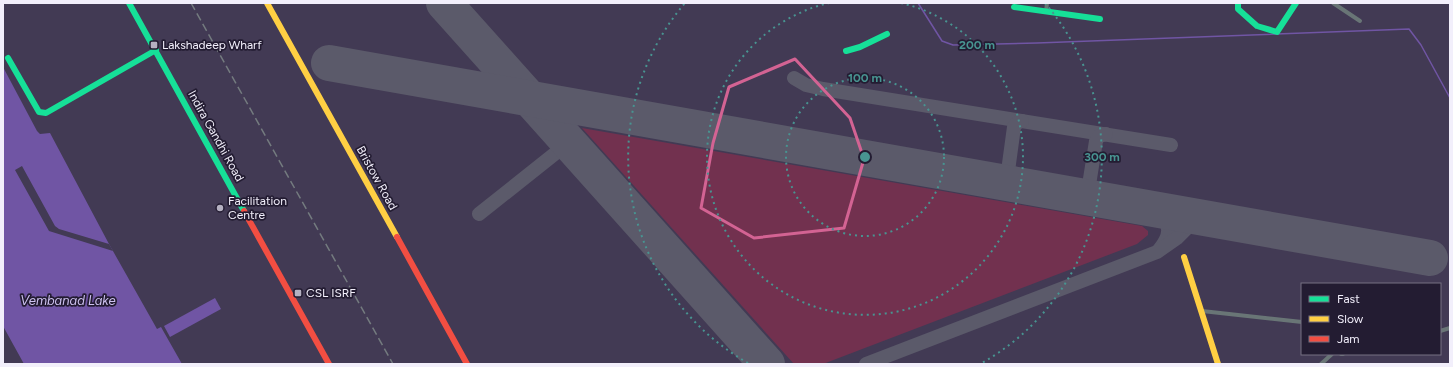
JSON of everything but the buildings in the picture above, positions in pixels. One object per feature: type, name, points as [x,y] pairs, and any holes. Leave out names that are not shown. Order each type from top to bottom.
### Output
[{"type":"main road","name":"Indira Gandhi Road","points":[[129,3],[329,364]]},
{"type":"main road","name":"Bristow Road","points":[[267,3],[467,364]]},
{"type":"main road","points":[[1238,3],[1238,8],[1257,26],[1277,32],[1296,3]]},
{"type":"main road","points":[[1014,7],[1100,19]]},
{"type":"main road","points":[[846,51],[860,47],[887,34]]},
{"type":"main road","points":[[8,58],[39,112],[46,113],[156,50]]},
{"type":"main road","points":[[1184,257],[1218,364]]},
{"type":"street","points":[[1046,12],[1047,3]]},
{"type":"street","points":[[1333,3],[1360,21]]},
{"type":"street","points":[[1202,311],[1301,322]]},
{"type":"street","points":[[1322,364],[1331,355]]},
{"type":"highlighted area","points":[[795,59],[850,118],[864,159],[844,228],[754,238],[701,208],[713,143],[729,87]]},
{"type":"shaded area","points":[[582,128],[1142,226],[1148,231],[1148,235],[1137,244],[823,364],[794,364]]},
{"type":"water","name":"Vembanad Lake","points":[[3,67],[37,131],[40,134],[50,133],[109,244],[157,329],[161,327],[182,364],[24,364],[3,326]]},
{"type":"water","points":[[215,298],[221,309],[170,337],[164,326]]},
{"type":"pier","points":[[22,166],[55,226],[59,229],[109,244],[113,251],[49,231],[15,170]]},
{"type":"waterway","points":[[918,3],[942,41],[953,45],[1409,29],[1421,45],[1450,98]]},
{"type":"taxiway","points":[[794,78],[806,85],[823,89],[1171,145]]},
{"type":"taxiway","points":[[1014,184],[1009,178],[1008,171],[1014,127],[1018,122],[1022,121]]},
{"type":"taxiway","points":[[557,152],[560,143],[558,130]]},
{"type":"taxiway","points":[[1095,198],[1090,192],[1089,185],[1096,141],[1099,136],[1106,134]]},
{"type":"taxiway","points":[[479,214],[557,152],[568,150],[578,153]]},
{"type":"taxiway","points":[[1143,207],[1163,219],[1168,229],[1168,235],[1159,250]]},
{"type":"taxiway","points":[[866,364],[1157,252],[1177,238],[1190,225],[1196,222],[1222,221]]},
{"type":"runway","points":[[444,3],[767,364]]},
{"type":"runway","points":[[329,63],[1430,258]]},
{"type":"railway","points":[[191,3],[393,364]]},
{"type":"traffic: fast","points":[[129,3],[244,211]]},
{"type":"traffic: fast","points":[[1238,3],[1238,9],[1257,26],[1277,32],[1296,3]]},
{"type":"traffic: fast","points":[[1014,7],[1100,19]]},
{"type":"traffic: fast","points":[[846,51],[860,47],[887,34]]},
{"type":"traffic: fast","points":[[8,58],[39,112],[46,113],[156,50]]},
{"type":"traffic: slow","points":[[267,3],[397,237]]},
{"type":"traffic: slow","points":[[1184,257],[1218,364]]},
{"type":"traffic: jam","points":[[244,211],[329,364]]},
{"type":"traffic: jam","points":[[397,237],[467,364]]},
{"type":"place","name":"Lakshadeep Wharf","points":[[154,45]]},
{"type":"place","name":"Facilitation Centre","points":[[220,208]]},
{"type":"place","name":"CSL ISRF","points":[[298,293]]}]
